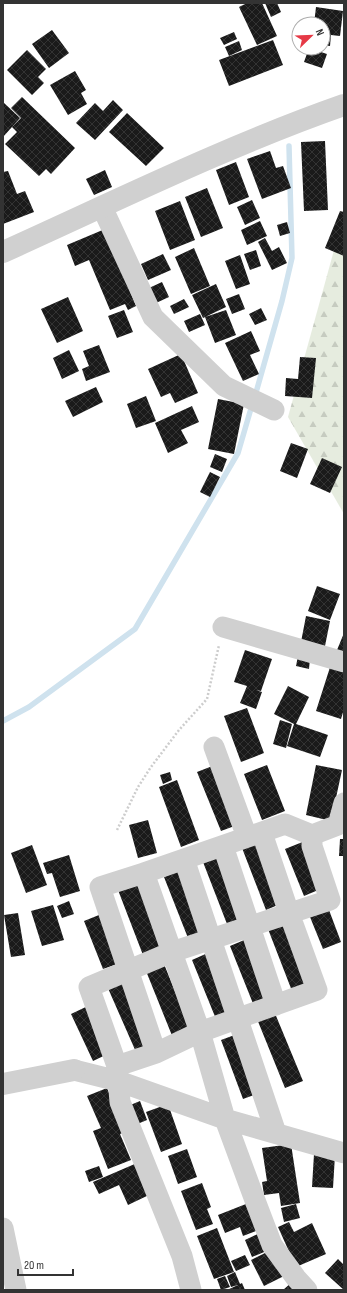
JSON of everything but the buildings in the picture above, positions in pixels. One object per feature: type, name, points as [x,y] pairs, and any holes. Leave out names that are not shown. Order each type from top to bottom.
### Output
[{"type":"street","points":[[3,252],[206,159],[344,105]]},
{"type":"street","points":[[102,207],[154,317],[224,386],[274,410]]},
{"type":"street","points":[[223,627],[344,662]]},
{"type":"street","points":[[118,1074],[156,1053],[200,1032],[317,990],[288,913],[214,747]]},
{"type":"street","points":[[156,1053],[100,887],[285,824],[312,835],[338,825],[344,803]]},
{"type":"street","points":[[191,1290],[182,1256],[120,1102],[118,1074],[89,987],[172,952],[330,900],[312,846],[312,835]]},
{"type":"street","points":[[222,846],[276,1005]]},
{"type":"street","points":[[184,859],[276,1133]]},
{"type":"street","points":[[144,873],[200,1032],[225,1118],[272,1245],[307,1290]]},
{"type":"street","points":[[3,1084],[74,1070],[118,1074],[225,1118],[344,1153]]},
{"type":"street","points":[[3,1228],[16,1290]]},
{"type":"path","points":[[117,830],[138,787],[151,767],[179,730],[207,699],[223,627]]},
{"type":"green space","points":[[339,232],[344,233],[344,514],[288,417]]},
{"type":"waterway","points":[[255,396],[282,301],[292,258],[289,146]]},
{"type":"waterway","points":[[3,721],[29,707],[135,629],[238,453],[252,405]]}]
